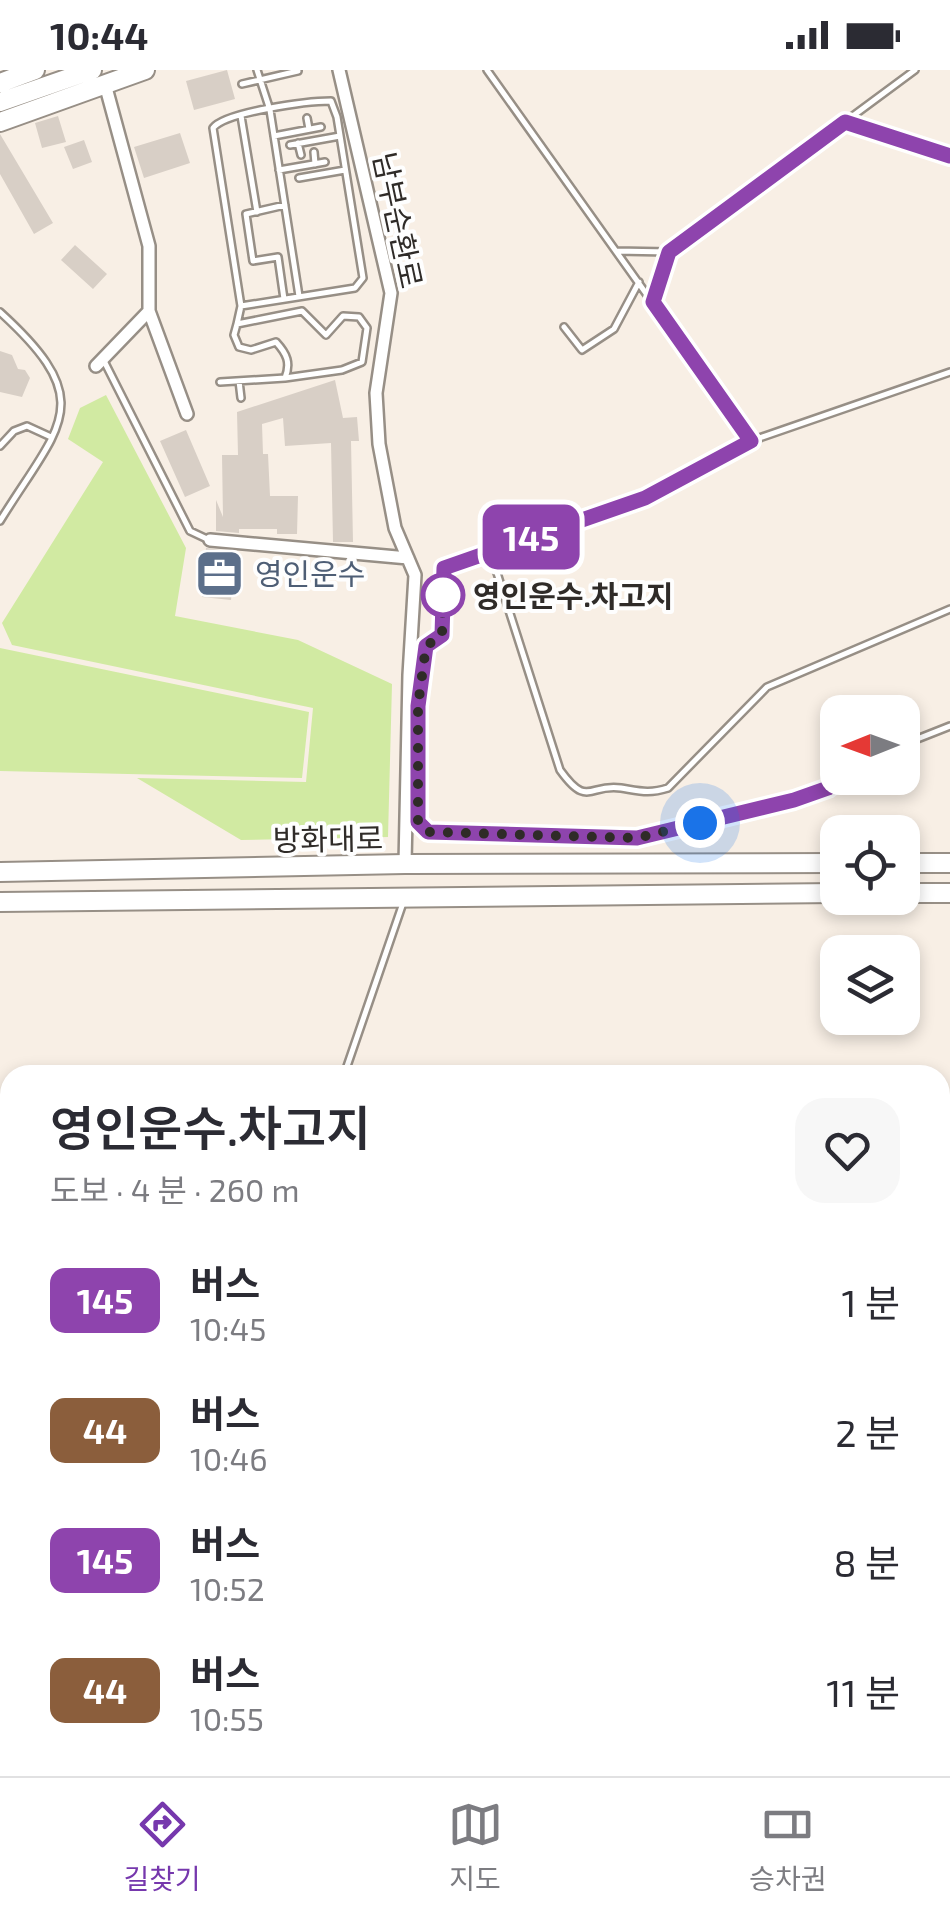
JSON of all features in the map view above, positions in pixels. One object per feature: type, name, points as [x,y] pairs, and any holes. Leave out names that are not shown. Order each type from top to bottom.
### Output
[{"type":"main road","points":[[0,83],[35,70]]},
{"type":"main road","points":[[0,102],[98,77],[145,70]]},
{"type":"main road","points":[[0,122],[98,77]]},
{"type":"main road","name":"방화대로","points":[[0,872],[405,864],[820,863]]},
{"type":"main road","points":[[920,863],[950,863]]},
{"type":"main road","points":[[920,893],[950,892]]},
{"type":"main road","name":"방화대로","points":[[0,902],[820,893]]},
{"type":"street","name":"남부순환로","points":[[338,70],[391,293],[376,393],[379,444],[395,528],[415,576],[408,675],[405,864]]},
{"type":"street","points":[[98,77],[149,246],[149,310],[187,414]]},
{"type":"street","points":[[100,362],[149,310]]},
{"type":"street","points":[[210,540],[408,558]]},
{"type":"lane","points":[[257,70],[270,110],[299,296]]},
{"type":"lane","points":[[487,70],[751,441]]},
{"type":"lane","points":[[653,302],[669,252],[915,70]]},
{"type":"lane","points":[[242,84],[298,72]]},
{"type":"lane","points":[[241,306],[355,288],[363,278],[340,136],[330,101],[219,120],[213,128],[241,306],[234,335],[239,347],[251,350],[276,342],[286,352],[289,367],[285,378]]},
{"type":"lane","points":[[241,115],[257,212]]},
{"type":"lane","points":[[307,118],[309,129]]},
{"type":"lane","points":[[845,122],[950,156]]},
{"type":"lane","points":[[274,136],[321,127]]},
{"type":"lane","points":[[300,155],[294,144],[340,136]]},
{"type":"lane","points":[[314,152],[316,164]]},
{"type":"lane","points":[[279,170],[325,162]]},
{"type":"lane","points":[[298,178],[345,170]]},
{"type":"lane","points":[[308,176],[310,186]]},
{"type":"lane","points":[[284,205],[246,214],[253,261],[278,257],[284,299]]},
{"type":"lane","points":[[616,250],[669,252]]},
{"type":"lane","points":[[564,327],[582,350],[614,329],[638,282]]},
{"type":"lane","points":[[220,382],[342,370],[362,362],[368,328],[359,317],[343,316],[326,334],[302,311],[236,324]]},
{"type":"lane","points":[[0,312],[38,351],[62,386],[63,414],[0,520]]},
{"type":"lane","points":[[100,362],[190,531],[210,540]]},
{"type":"lane","points":[[820,791],[637,838],[428,832],[418,822],[418,706],[426,646],[442,635],[444,568],[645,498],[751,441],[950,372]]},
{"type":"lane","points":[[239,381],[241,398]]},
{"type":"lane","points":[[0,446],[14,431],[26,426],[52,437]]},
{"type":"lane","points":[[490,551],[560,770],[573,788],[592,794],[619,787],[648,794],[668,788],[767,687],[950,609]]},
{"type":"lane","points":[[920,738],[950,726]]},
{"type":"lane","points":[[347,1065],[406,896]]},
{"type":"green space","points":[[106,395],[186,548],[175,616],[298,640],[392,684],[388,837],[241,840],[137,778],[306,782],[313,708],[12,645],[2,623],[103,462],[68,439],[80,408]]},
{"type":"green space","points":[[0,648],[309,712],[302,778],[0,771]]},
{"type":"building","points":[[227,70],[235,99],[194,110],[186,81]]},
{"type":"building","points":[[58,116],[66,142],[42,148],[35,123]]},
{"type":"building","points":[[180,133],[190,163],[144,178],[134,147]]},
{"type":"building","points":[[0,134],[53,223],[34,234],[0,174]]},
{"type":"building","points":[[84,140],[92,162],[73,169],[64,147]]},
{"type":"building","points":[[75,245],[107,274],[93,289],[61,260]]},
{"type":"building","points":[[0,351],[12,355],[18,369],[25,370],[30,378],[22,397],[0,392]]},
{"type":"building","points":[[335,380],[343,418],[357,417],[359,441],[351,441],[353,542],[333,542],[331,443],[285,446],[283,418],[262,424],[263,454],[268,454],[270,496],[298,496],[297,534],[277,534],[277,529],[216,531],[216,500],[223,517],[222,455],[238,455],[237,412]]},
{"type":"building","points":[[186,430],[210,486],[185,497],[160,441]]},
{"type":"building","points":[[206,548],[236,552],[231,600],[202,597]]},
{"type":"bus line","name":"145","points":[[820,791],[637,838],[524,838],[504,833],[428,832],[418,822],[418,706],[426,646],[442,635],[444,568],[645,498],[751,441],[653,302],[669,252],[845,122],[950,156]]},
{"type":"place","name":"영인운수","points":[[220,573]]},
{"type":"place","name":"영인운수.차고지","points":[[443,595]]},
{"type":"route","points":[[443,595],[442,635],[426,646],[418,706],[418,822],[428,832],[504,833],[524,838],[637,838],[700,823]]}]
